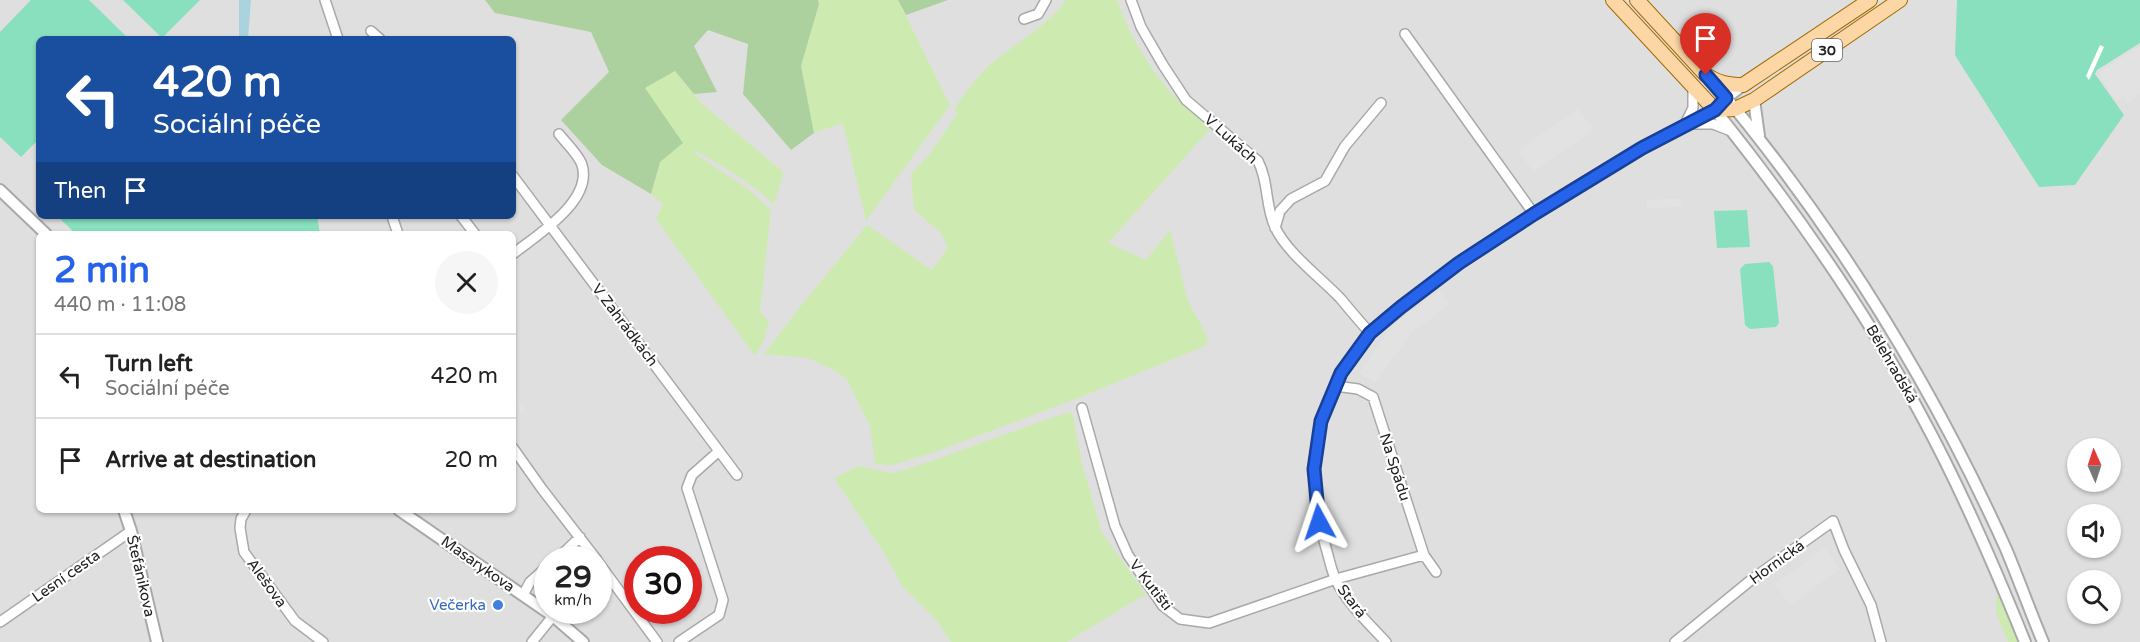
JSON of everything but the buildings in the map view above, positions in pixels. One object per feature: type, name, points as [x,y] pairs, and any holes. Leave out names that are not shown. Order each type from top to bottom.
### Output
[{"type":"main road","points":[[1613,0],[1715,110]]},
{"type":"main road","points":[[1637,0],[1706,75],[1725,85],[1743,85]]},
{"type":"main road","name":"30","points":[[1743,85],[1870,0]]},
{"type":"main road","name":"30","points":[[1715,110],[1730,103],[1754,100],[1900,0]]},
{"type":"street","points":[[325,0],[337,36]]},
{"type":"street","points":[[1024,19],[1038,14],[1046,0]]},
{"type":"street","name":"V Lukách","points":[[1131,0],[1141,27],[1186,100],[1258,161],[1264,173],[1268,204],[1275,228],[1285,243],[1341,299],[1370,333]]},
{"type":"street","points":[[370,31],[376,36]]},
{"type":"street","points":[[1406,34],[1534,214]]},
{"type":"street","name":"Bělehradská","points":[[1706,75],[1761,142],[1843,253],[1872,297],[1917,373],[1963,460],[2006,550],[2043,642]]},
{"type":"street","points":[[1683,126],[1693,108],[1693,85]]},
{"type":"street","name":"30","points":[[1730,103],[1743,85]]},
{"type":"street","name":"Bělehradská","points":[[1754,100],[1761,142]]},
{"type":"street","points":[[1275,228],[1280,211],[1291,199],[1325,181],[1345,146],[1381,103]]},
{"type":"street","name":"Bělehradská","points":[[1715,110],[1818,246],[1891,360],[1922,415],[1969,510],[2025,642]]},
{"type":"street","name":"Stará","points":[[1386,642],[1360,614],[1336,579],[1319,522],[1314,469],[1321,421],[1341,373],[1370,333],[1459,263],[1642,148],[1715,110]]},
{"type":"street","name":"Stará","points":[[1683,126],[1708,123],[1732,131]]},
{"type":"street","points":[[516,252],[565,213],[583,184],[582,164],[559,134]]},
{"type":"street","name":"V Zahrádkách","points":[[516,180],[737,475]]},
{"type":"street","points":[[0,190],[43,231]]},
{"type":"street","points":[[463,219],[473,231]]},
{"type":"street","name":"Na Spádu","points":[[1335,386],[1358,389],[1373,397],[1424,555],[1437,572]]},
{"type":"street","name":"V Kutišti","points":[[1082,408],[1114,526],[1128,555],[1163,606],[1180,619],[1209,623],[1336,579],[1424,555]]},
{"type":"street","points":[[679,642],[719,615],[722,608],[723,600],[687,489],[692,475],[719,451]]},
{"type":"street","points":[[516,452],[587,546]]},
{"type":"street","name":"Štefánikova","points":[[125,513],[157,642]]},
{"type":"street","name":"Alešova","points":[[244,513],[240,528],[244,552],[295,621],[323,642]]},
{"type":"street","name":"Masarykova","points":[[403,513],[534,603]]},
{"type":"street","name":"Hornická","points":[[1675,642],[1751,580],[1833,521],[1876,617],[1881,642]]},
{"type":"street","name":"Lesní cesta","points":[[0,622],[131,531]]},
{"type":"street","points":[[571,546],[580,537]]},
{"type":"street","points":[[523,595],[534,578]]},
{"type":"street","points":[[612,580],[657,642]]},
{"type":"street","points":[[532,642],[547,624]]},
{"type":"street","name":"Masarykova","points":[[562,624],[583,642]]},
{"type":"shaded area","points":[[0,0],[2140,0],[2140,642],[0,642]]},
{"type":"shaded area","points":[[2140,46],[2140,94],[2128,102],[2123,96],[2116,101],[2098,73]]},
{"type":"shaded area","points":[[1578,109],[1594,129],[1534,172],[1518,151]]},
{"type":"shaded area","points":[[1682,198],[1682,207],[1647,208],[1647,200]]},
{"type":"shaded area","points":[[1440,290],[1450,304],[1412,332],[1375,383],[1359,373],[1395,323]]},
{"type":"shaded area","points":[[516,395],[526,410],[516,417]]},
{"type":"shaded area","points":[[1825,548],[1840,569],[1790,605],[1775,584]]},
{"type":"green space","points":[[31,0],[89,0],[126,36],[36,36],[36,142],[21,157],[0,137],[0,32]]},
{"type":"green space","points":[[123,0],[200,0],[164,36],[160,36]]},
{"type":"green space","points":[[485,0],[818,0],[819,4],[801,66],[814,133],[791,150],[743,94],[748,44],[708,30],[694,46],[717,92],[694,94],[675,71],[645,88],[683,143],[660,162],[651,194],[602,165],[561,120],[609,72],[591,32],[495,13]]},
{"type":"green space","points":[[818,0],[898,0],[950,105],[866,221],[843,123],[814,133],[801,66],[819,4]]},
{"type":"green space","points":[[898,0],[948,0],[906,15]]},
{"type":"green space","points":[[1066,0],[1117,0],[1133,38],[1155,73],[1172,94],[1210,129],[1108,243],[1146,260],[1170,230],[1188,301],[1208,338],[1205,346],[1073,400],[935,452],[893,465],[875,464],[870,426],[847,380],[837,372],[808,358],[764,354],[867,225],[932,270],[948,247],[940,232],[914,210],[911,174],[929,155],[957,114],[954,109],[980,75],[992,62],[1043,24]]},
{"type":"green space","points":[[1957,0],[2140,0],[2140,43],[2097,70],[2095,74],[2124,115],[2075,185],[2039,187],[1955,55]]},
{"type":"green space","points":[[675,71],[700,102],[782,171],[783,175],[774,204],[726,169],[696,151],[694,153],[748,189],[771,210],[760,312],[769,321],[764,340],[755,356],[656,219],[663,204],[651,194],[659,162],[645,88]]},
{"type":"green space","points":[[1747,210],[1750,247],[1717,248],[1714,211]]},
{"type":"green space","points":[[60,219],[318,219],[320,231],[73,231]]},
{"type":"green space","points":[[1769,262],[1773,266],[1779,323],[1776,327],[1750,329],[1745,325],[1740,269],[1745,264]]},
{"type":"green space","points":[[1069,412],[1073,415],[1082,464],[1102,533],[1146,594],[1067,642],[951,642],[936,620],[902,586],[886,556],[834,478],[859,466],[891,473],[901,471]]},
{"type":"green space","points":[[1999,595],[2018,642],[2008,642],[1996,612],[1996,597]]},
{"type":"water","points":[[239,0],[251,0],[248,36],[239,36]]},
{"type":"pier","points":[[2100,45],[2104,47],[2089,80],[2086,76]]},
{"type":"place","name":"Večerka","points":[[498,605]]},
{"type":"route","points":[[1319,522],[1314,469],[1321,421],[1341,373],[1370,333],[1459,263],[1534,214],[1642,148],[1715,110],[1726,98],[1706,75]]}]
